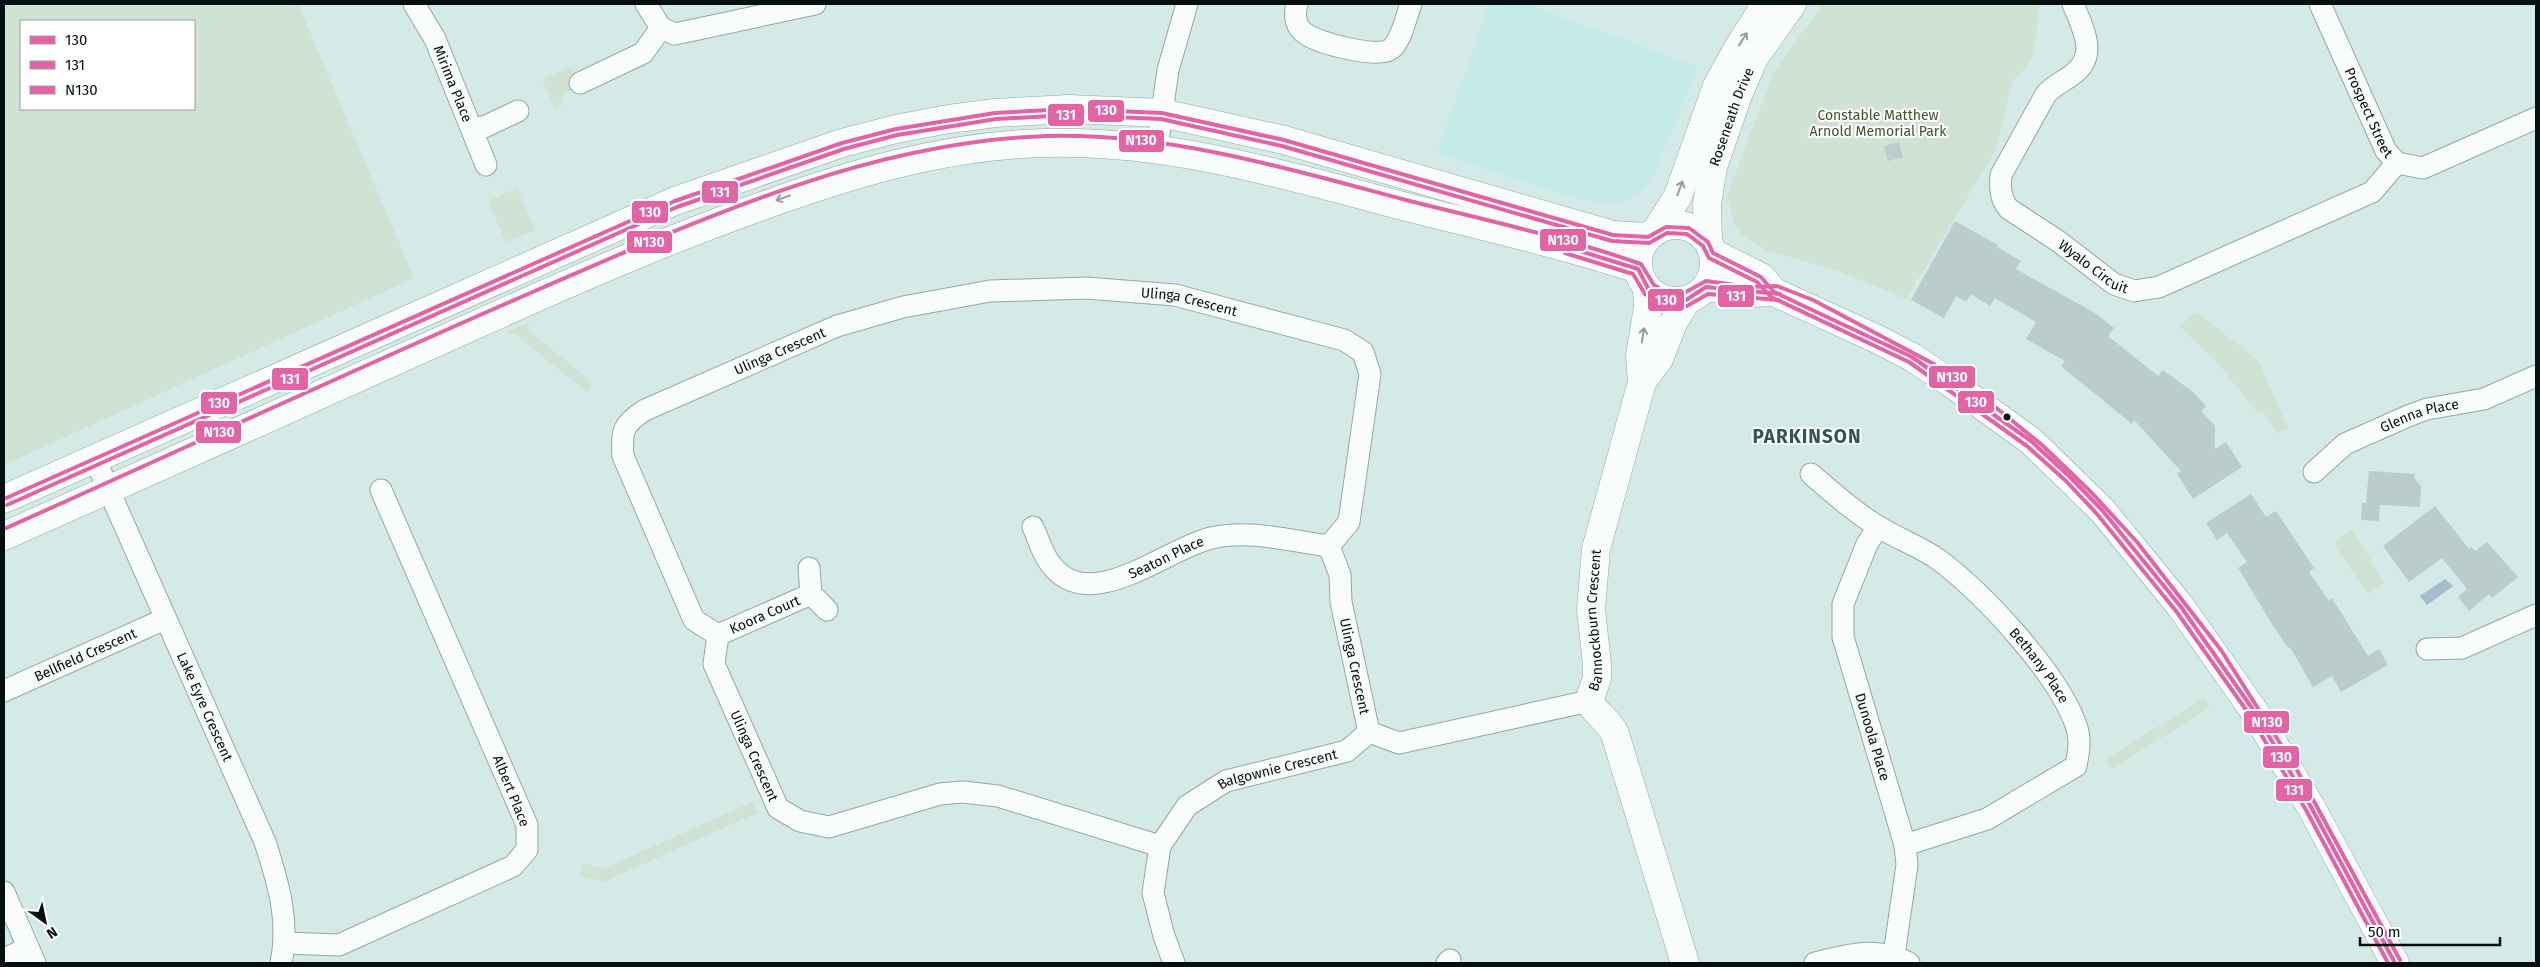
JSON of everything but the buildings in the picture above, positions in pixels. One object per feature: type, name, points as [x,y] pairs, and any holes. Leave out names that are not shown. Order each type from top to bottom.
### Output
[{"type":"main road","name":"Roseneath Drive","points":[[1652,234],[1678,196],[1717,86],[1766,4]]},
{"type":"main road","name":"Roseneath Drive","points":[[1710,248],[1707,204],[1713,167],[1754,58],[1792,4]]},
{"type":"main road","points":[[4,500],[675,201],[842,143],[896,128],[995,113],[1069,109],[1162,113],[1284,140],[1612,234],[1652,234],[1678,225],[1689,228],[1710,248],[1761,277],[1774,292],[1912,357],[1948,381],[2031,441],[2102,510],[2181,607],[2254,712],[2311,807],[2395,963]]},
{"type":"main road","points":[[4,536],[583,277],[708,226],[844,177],[927,156],[1005,144],[1104,143],[1157,148],[1270,171],[1579,250],[1642,279],[1664,300],[1696,293],[1774,292]]},
{"type":"main road","points":[[1642,279],[1638,258],[1652,234]]},
{"type":"main road","points":[[1696,293],[1712,277],[1714,266],[1710,248]]},
{"type":"main road","name":"Bannockburn Crescent","points":[[1642,279],[1648,307],[1640,356],[1642,382],[1596,549],[1591,609],[1597,672],[1589,701],[1611,724],[1615,734],[1684,963]]},
{"type":"main road","name":"Bannockburn Crescent","points":[[1642,382],[1659,359],[1673,323],[1696,293]]},
{"type":"street","name":"Mirima Place","points":[[414,4],[435,39],[466,116],[473,128],[486,165]]},
{"type":"street","points":[[646,4],[661,28],[675,34],[815,4]]},
{"type":"street","points":[[1157,148],[1168,70],[1187,4]]},
{"type":"street","points":[[1297,4],[1294,12],[1298,25],[1306,34],[1358,52],[1379,53],[1390,49],[1397,39],[1411,4]]},
{"type":"street","name":"Wyalo Circuit","points":[[2073,4],[2089,46],[2085,62],[2075,72],[2052,87],[2046,94],[2001,175],[2000,185],[2004,203],[2009,209],[2058,241],[2114,284],[2134,291],[2159,288],[2372,192],[2397,163]]},
{"type":"street","name":"Prospect Street","points":[[2320,4],[2386,151],[2397,163],[2423,168],[2536,118]]},
{"type":"street","points":[[580,83],[642,53],[661,28]]},
{"type":"street","points":[[473,128],[484,127],[518,111]]},
{"type":"street","name":"Ulinga Crescent","points":[[1160,846],[998,796],[963,792],[940,794],[829,827],[800,821],[778,808],[714,664],[718,635],[694,620],[623,456],[621,434],[632,418],[645,410],[837,326],[902,307],[990,291],[1086,288],[1175,295],[1344,340],[1363,352],[1370,374],[1348,522],[1329,546],[1340,575],[1342,602],[1369,732]]},
{"type":"street","name":"Glenna Place","points":[[2314,472],[2345,444],[2408,416],[2427,408],[2484,399],[2536,376]]},
{"type":"street","name":"Lake Eyre Crescent","points":[[95,459],[265,842],[284,912],[283,953]]},
{"type":"street","name":"Bethany Place","points":[[1811,474],[1848,506],[1878,527],[1938,560],[1979,594],[2016,635],[2061,694],[2076,726],[2080,747],[2076,766],[1987,819],[1905,845]]},
{"type":"street","name":"Albert Place","points":[[283,953],[339,945],[513,866],[527,850],[527,825],[380,490]]},
{"type":"street","name":"Seaton Place","points":[[1033,527],[1049,562],[1066,579],[1091,585],[1122,577],[1211,538],[1243,534],[1329,546]]},
{"type":"street","name":"Dunoola Place","points":[[1878,527],[1867,544],[1843,604],[1843,637],[1905,845],[1907,865],[1901,959]]},
{"type":"street","name":"Koora Court","points":[[809,568],[811,594],[827,610]]},
{"type":"street","name":"Koora Court","points":[[718,635],[811,594]]},
{"type":"street","points":[[2427,649],[2462,648],[2536,615]]},
{"type":"street","name":"Bellfield Crescent","points":[[4,691],[165,619]]},
{"type":"street","points":[[1369,732],[1399,743],[1589,701]]},
{"type":"street","name":"Balgownie Crescent","points":[[1174,963],[1164,936],[1153,892],[1160,846],[1187,806],[1226,781],[1347,751],[1369,732]]},
{"type":"street","points":[[4,892],[32,956],[4,959]]},
{"type":"street","points":[[1815,963],[1854,953],[1901,959]]},
{"type":"shaded area","points":[[1489,4],[1527,4],[1698,67],[1651,181],[1637,194],[1622,203],[1599,203],[1564,195],[1437,153]]},
{"type":"shaded area","points":[[2445,579],[2453,586],[2427,605],[2420,596]]},
{"type":"green space","points":[[4,4],[298,4],[414,278],[4,465]]},
{"type":"green space","name":"Constable Matthew Arnold Memorial Park","points":[[1823,4],[2040,4],[2033,54],[2025,68],[2012,81],[1997,148],[1906,299],[1838,271],[1766,250],[1742,236],[1734,224],[1727,195],[1775,70]]},
{"type":"green space","points":[[571,66],[579,85],[561,96],[564,104],[555,108],[542,80]]},
{"type":"green space","points":[[517,188],[535,230],[506,242],[488,201]]},
{"type":"green space","points":[[2197,313],[2258,360],[2288,428],[2278,434],[2263,411],[2258,413],[2217,362],[2179,326]]},
{"type":"green space","points":[[529,322],[528,330],[594,384],[587,392],[515,334],[504,333]]},
{"type":"green space","points":[[2352,530],[2385,583],[2368,594],[2335,546],[2336,540]]},
{"type":"green space","points":[[2204,698],[2210,707],[2112,769],[2106,759]]},
{"type":"green space","points":[[752,802],[757,813],[603,882],[579,875],[583,863],[603,869]]},
{"type":"transit line","name":"130","points":[[4,499],[675,201],[842,143],[896,129],[995,113],[1069,109],[1162,113],[1284,140],[1613,235],[1648,237],[1666,227],[1689,228],[1708,242],[1713,253],[1761,277],[1774,292],[1912,357],[2031,441],[2070,477],[2102,510],[2181,607],[2254,711],[2311,807],[2395,963]]},
{"type":"transit line","name":"131","points":[[7,505],[677,207],[844,149],[897,135],[996,119],[1069,115],[1161,119],[1282,146],[1612,241],[1649,243],[1667,233],[1687,234],[1703,246],[1709,258],[1757,282],[1771,297],[1909,362],[2027,446],[2066,481],[2097,514],[2176,611],[2249,714],[2306,810],[2388,963]]},
{"type":"transit line","name":"N130","points":[[4,529],[335,379],[658,238],[785,189],[850,169],[915,152],[981,141],[1048,136],[1139,140],[1229,155],[1524,229],[1612,254],[1641,264],[1654,285],[1668,294],[1684,293],[1706,281],[1751,287],[1777,286],[1813,300],[1932,363],[1989,402],[2042,445],[2091,492],[2137,542],[2221,650],[2297,770],[2400,960]]},
{"type":"transit line","name":"130","points":[[1567,247],[1638,269],[1649,290],[1666,300],[1686,300],[1706,287],[1780,294]]},
{"type":"transit line","name":"131","points":[[1565,253],[1633,274],[1645,294],[1665,306],[1687,306],[1708,294],[1778,300]]},
{"type":"district","name":"PARKINSON","points":[[1807,436]]}]
